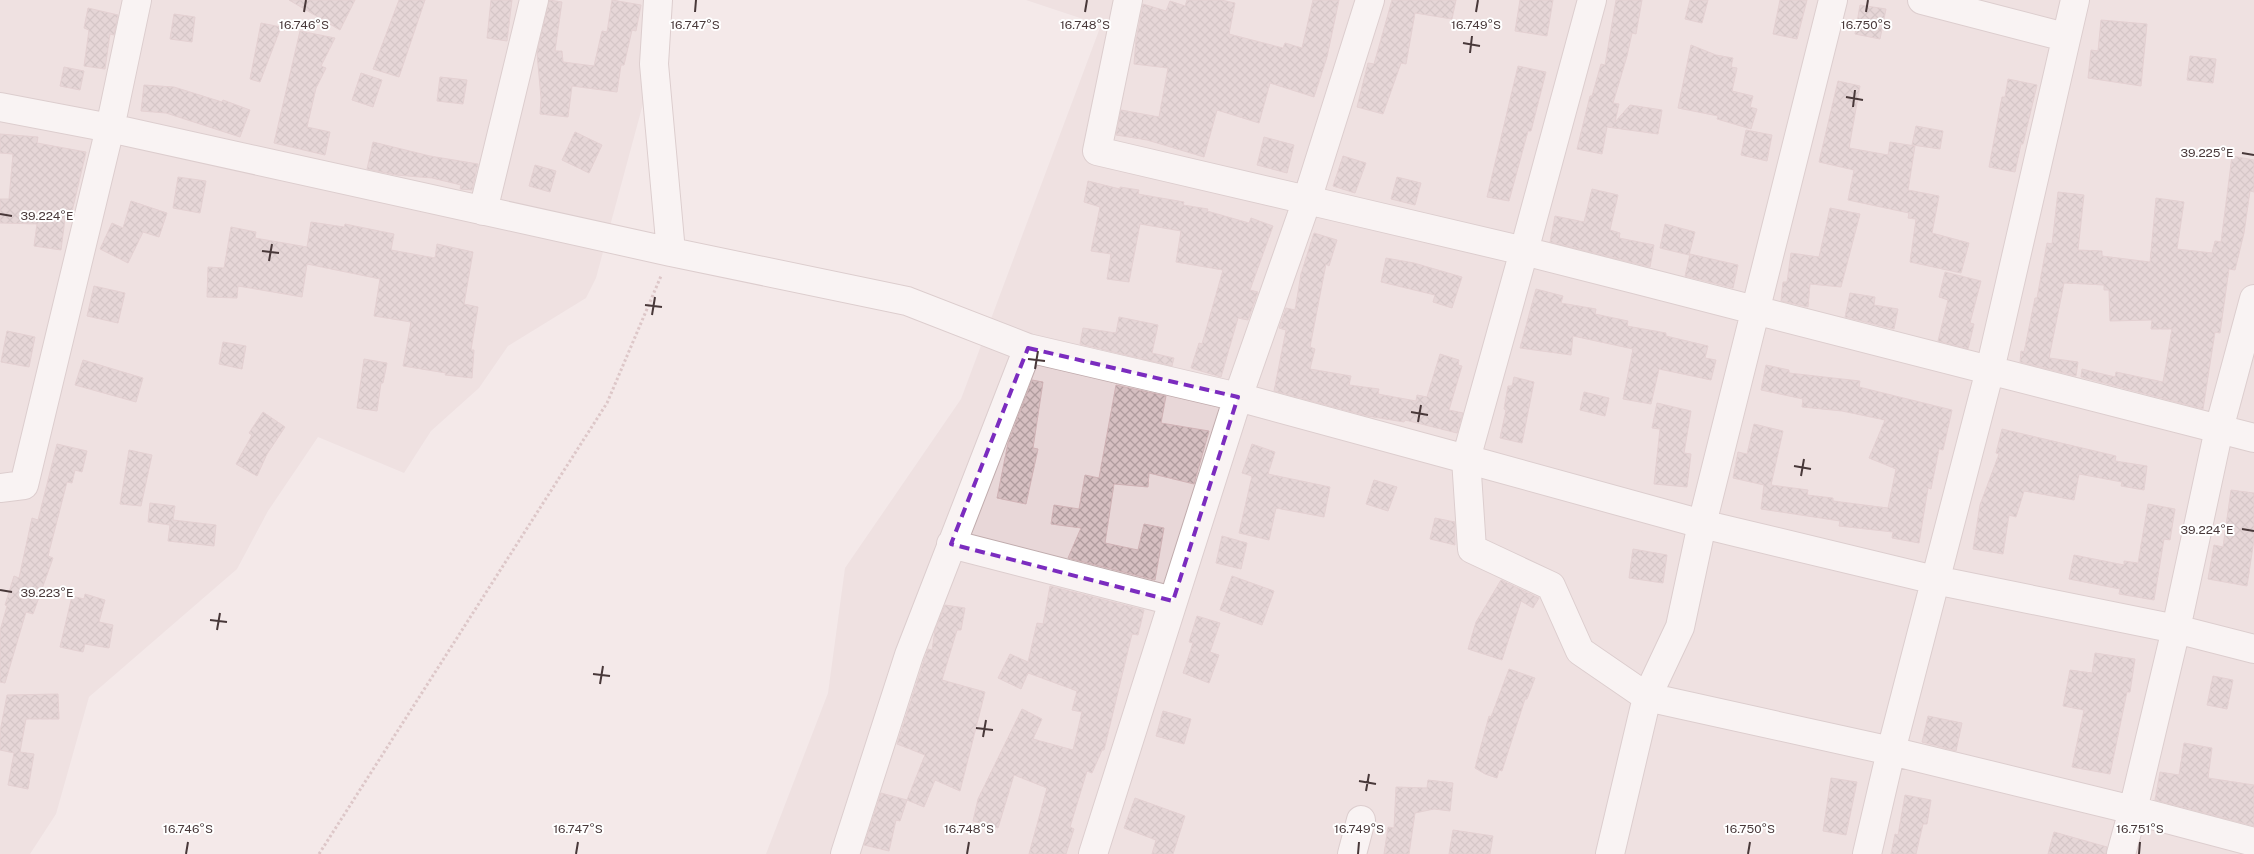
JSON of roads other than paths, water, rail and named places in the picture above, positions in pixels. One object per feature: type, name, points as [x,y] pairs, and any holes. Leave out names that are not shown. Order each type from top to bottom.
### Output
[{"type":"street","points":[[0,488],[24,485],[110,128],[137,0]]},
{"type":"street","points":[[483,210],[534,0]]},
{"type":"street","points":[[658,0],[654,64],[671,252]]},
{"type":"street","points":[[1093,854],[1238,397],[1307,200],[1370,0]]},
{"type":"street","points":[[1592,0],[1466,459],[1472,548],[1551,586],[1580,651],[1647,697],[1891,751],[2254,842]]},
{"type":"street","points":[[1610,854],[1647,697],[1680,627],[1702,524],[1757,311],[1833,0]]},
{"type":"street","points":[[1922,0],[2065,37]]},
{"type":"street","points":[[1867,854],[1891,751],[1990,370],[2025,225],[2065,37],[2075,0]]},
{"type":"street","points":[[1127,1],[1097,151],[1524,251],[2254,438]]},
{"type":"street","points":[[0,107],[110,128],[671,252],[907,301],[1028,348],[1238,397],[1702,524],[1935,580],[2176,629],[2254,649]]},
{"type":"street","points":[[2121,854],[2176,629],[2219,429],[2254,299]]},
{"type":"street","points":[[845,854],[909,655],[1028,348]]},
{"type":"street","points":[[951,544],[1173,601]]},
{"type":"street","points":[[1352,854],[1362,820]]}]
